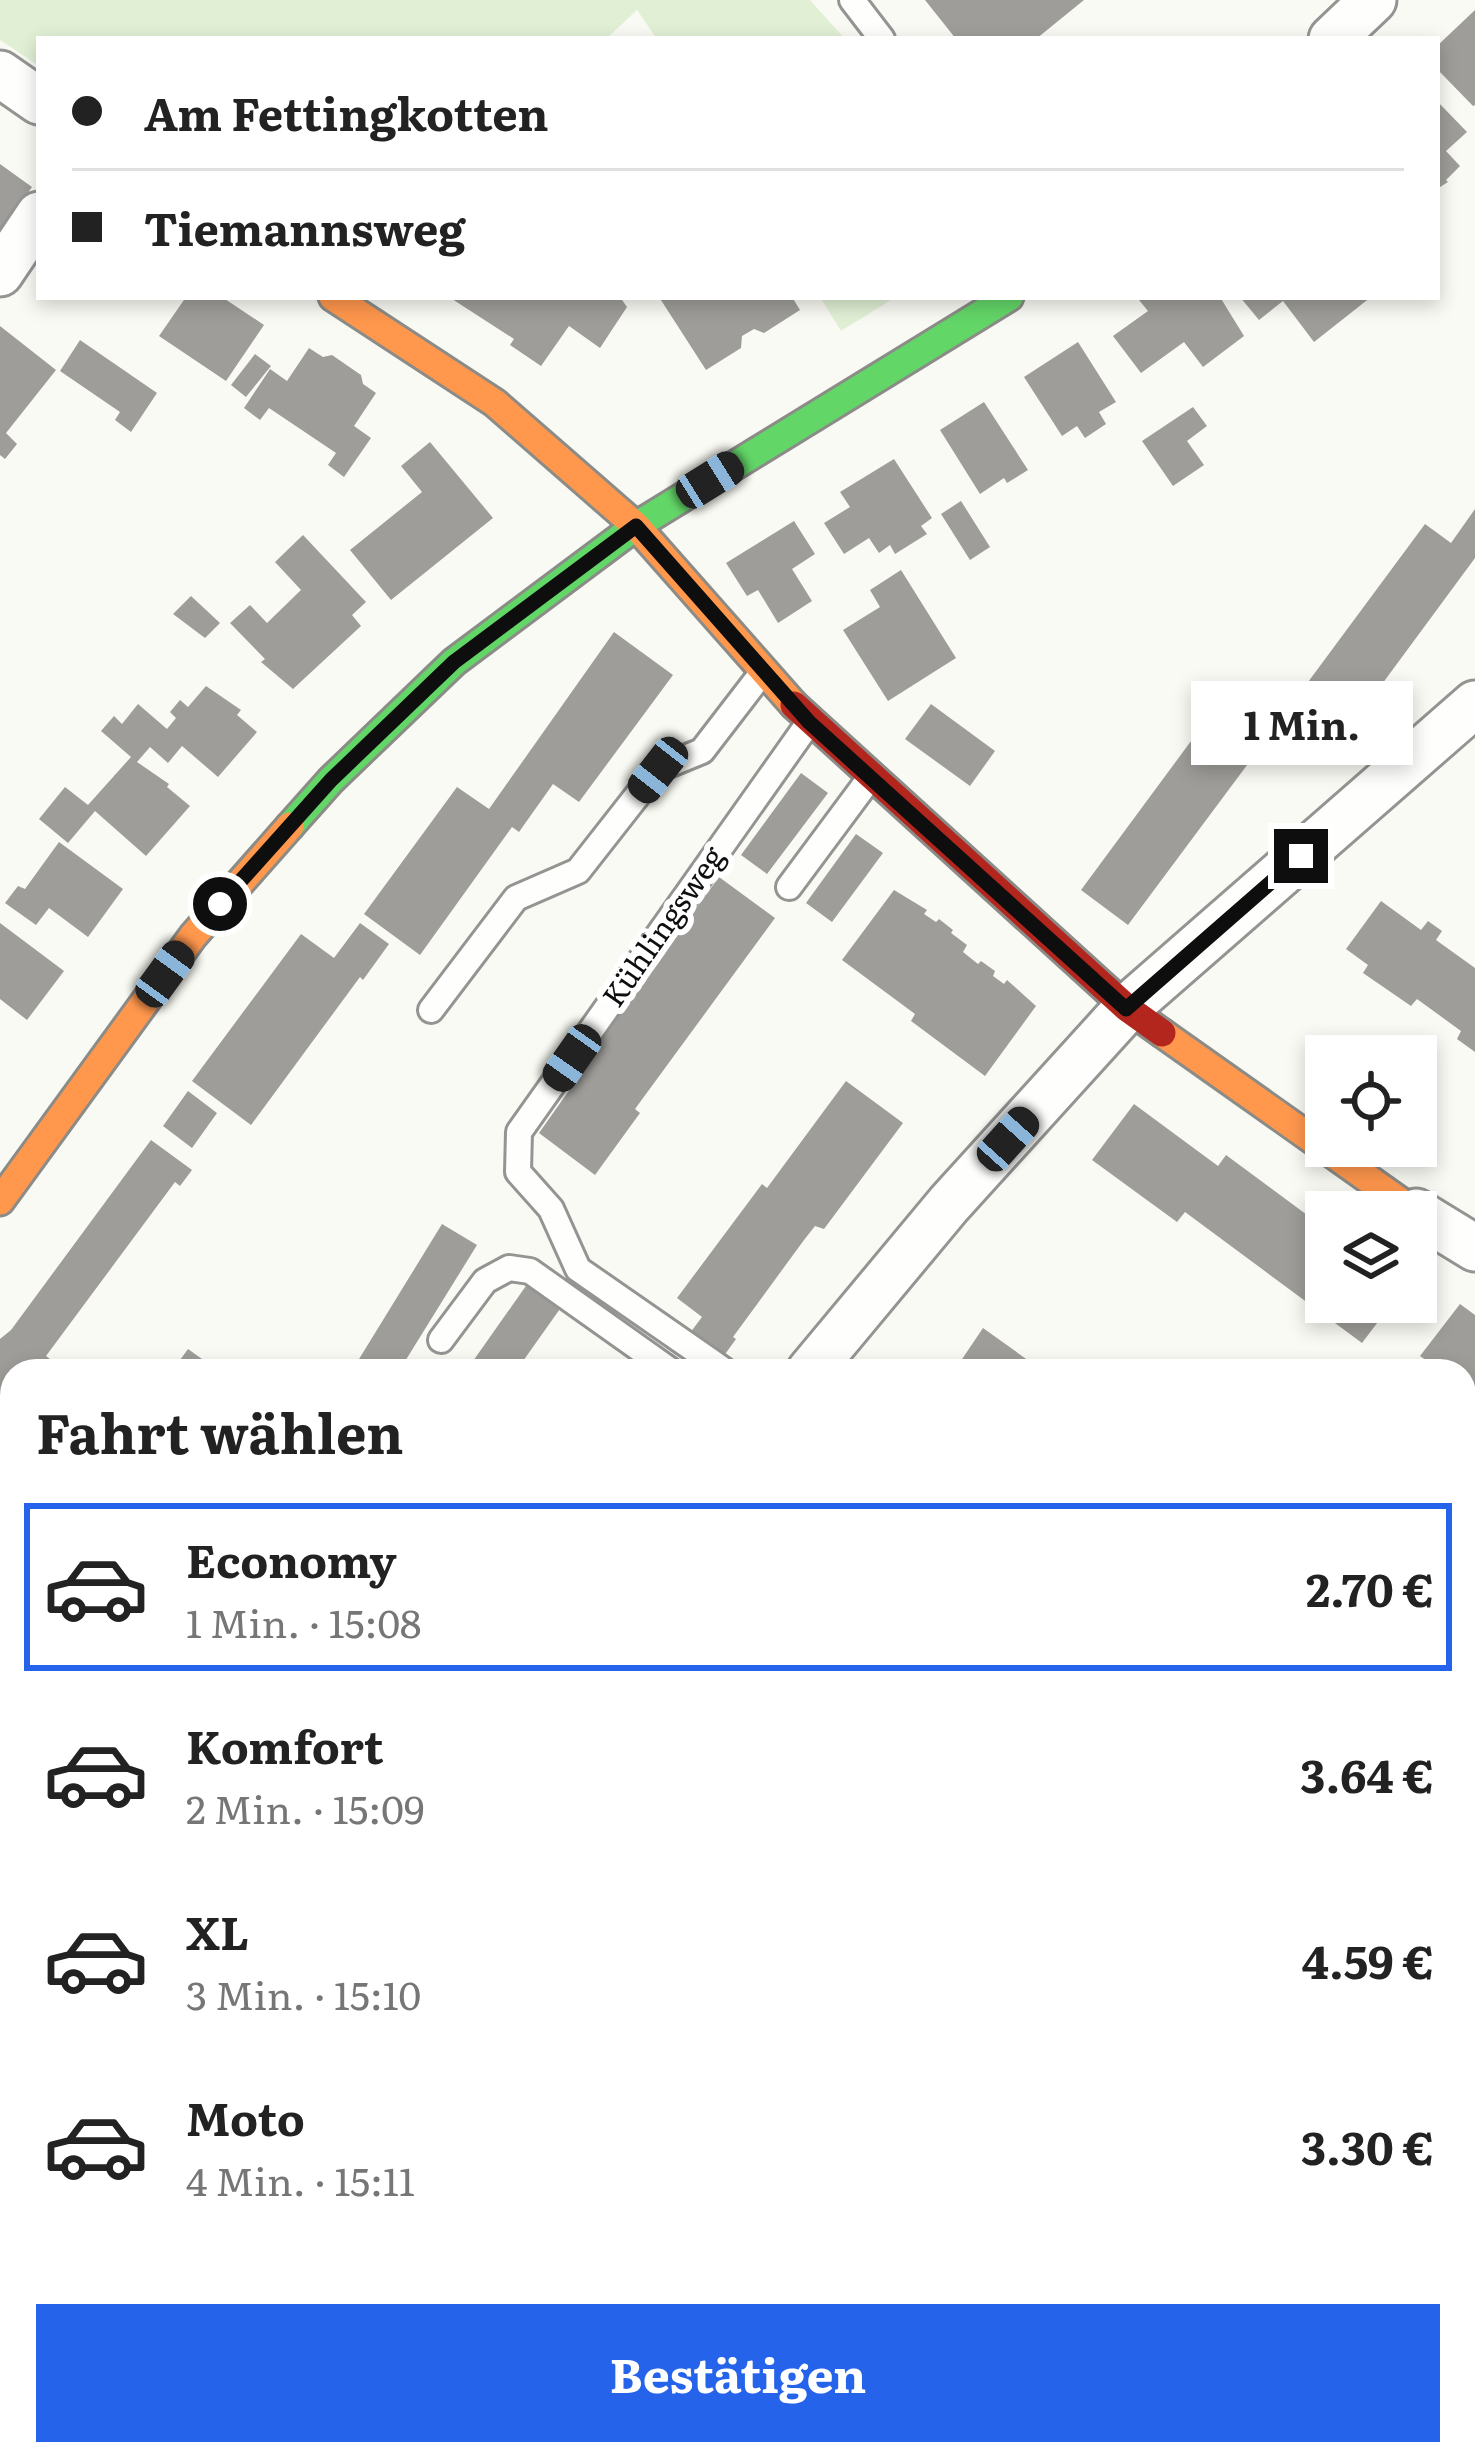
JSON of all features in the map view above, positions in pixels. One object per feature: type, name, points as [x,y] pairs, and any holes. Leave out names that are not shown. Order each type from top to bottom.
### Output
[{"type":"street","points":[[1335,36],[1373,0]]},
{"type":"street","points":[[0,74],[36,99]]},
{"type":"street","points":[[0,273],[36,219]]},
{"type":"street","points":[[338,300],[495,403],[636,526],[809,722],[1126,1009],[1386,1191]]},
{"type":"street","points":[[0,1201],[193,936],[331,780],[454,662],[636,526],[1004,300]]},
{"type":"street","points":[[820,1359],[949,1204],[1126,1009],[1475,704]]},
{"type":"street","points":[[1437,1220],[1469,1232]]},
{"type":"lane","points":[[852,0],[881,36]]},
{"type":"lane","points":[[431,1010],[516,898],[578,872],[658,770],[702,751],[764,670]]},
{"type":"lane","name":"Kühlingsweg","points":[[708,1359],[578,1269],[551,1209],[518,1172],[519,1132],[809,722]]},
{"type":"lane","points":[[789,887],[871,778]]},
{"type":"lane","points":[[441,1340],[485,1281],[509,1268],[530,1271],[654,1359]]},
{"type":"green space","points":[[0,0],[810,0],[842,36],[655,36],[637,10],[609,36],[36,36],[36,64],[0,40]]},
{"type":"green space","points":[[822,300],[891,300],[841,331]]},
{"type":"building","points":[[925,0],[1084,0],[1040,36],[954,36]]},
{"type":"building","points":[[1475,10],[1475,105],[1440,72],[1440,43]]},
{"type":"building","points":[[1440,104],[1467,132],[1446,151],[1460,166],[1440,187]]},
{"type":"building","points":[[0,164],[32,187],[0,234]]},
{"type":"building","points":[[184,300],[226,300],[264,325],[226,381],[159,336]]},
{"type":"building","points":[[454,300],[622,300],[627,307],[600,348],[569,326],[541,366],[510,345],[514,339]]},
{"type":"building","points":[[661,300],[794,300],[800,310],[764,333],[754,329],[742,336],[741,348],[706,370]]},
{"type":"building","points":[[1139,300],[1222,300],[1244,336],[1203,367],[1184,342],[1141,373],[1113,336],[1148,311]]},
{"type":"building","points":[[1242,300],[1367,300],[1314,342],[1283,301],[1259,320]]},
{"type":"building","points":[[0,326],[56,370],[6,433],[17,444],[5,459],[0,455]]},
{"type":"building","points":[[80,340],[157,393],[131,432],[115,420],[120,412],[60,371]]},
{"type":"building","points":[[1078,342],[1116,402],[1099,412],[1106,424],[1085,438],[1077,426],[1062,436],[1024,377]]},
{"type":"building","points":[[309,348],[323,357],[332,355],[361,375],[363,384],[376,393],[354,426],[371,438],[344,477],[328,465],[336,453],[269,408],[260,420],[244,408],[270,369],[287,381]]},
{"type":"building","points":[[255,354],[271,366],[246,397],[231,385]]},
{"type":"building","points":[[984,402],[1028,470],[980,494],[940,430]]},
{"type":"building","points":[[1193,407],[1207,426],[1187,441],[1204,465],[1173,486],[1142,441]]},
{"type":"building","points":[[430,442],[493,518],[391,600],[350,550],[422,492],[401,466]]},
{"type":"building","points":[[894,459],[932,518],[921,526],[927,534],[895,554],[890,545],[879,553],[869,538],[844,554],[824,523],[850,507],[840,492]]},
{"type":"building","points":[[961,501],[990,547],[970,560],[941,514]]},
{"type":"building","points":[[1475,509],[1475,558],[1343,737],[1305,710],[1269,757],[1259,749],[1128,925],[1081,890],[1211,714],[1236,732],[1271,685],[1294,701],[1425,524],[1451,543]]},
{"type":"building","points":[[794,521],[815,554],[792,569],[812,601],[778,623],[758,590],[747,596],[726,563]]},
{"type":"building","points":[[303,535],[366,602],[352,615],[361,626],[293,689],[261,662],[265,659],[230,623],[250,605],[267,623],[301,590],[275,562]]},
{"type":"building","points":[[901,570],[956,658],[888,701],[843,630],[880,607],[870,590]]},
{"type":"building","points":[[191,596],[220,623],[205,638],[173,614]]},
{"type":"building","points":[[614,632],[673,675],[579,802],[553,784],[519,832],[512,827],[420,955],[364,914],[457,787],[489,809]]},
{"type":"building","points":[[206,686],[241,710],[237,715],[257,732],[218,777],[182,746],[168,763],[150,747],[137,762],[190,806],[146,856],[95,811],[68,843],[39,819],[65,787],[88,805],[131,757],[101,731],[114,716],[122,724],[138,704],[167,729],[176,718],[170,712],[180,700],[188,707]]},
{"type":"building","points":[[931,704],[995,751],[970,786],[905,739]]},
{"type":"building","points":[[801,773],[828,793],[767,874],[741,855]]},
{"type":"building","points":[[856,834],[883,853],[832,922],[806,903]]},
{"type":"building","points":[[59,842],[123,889],[88,937],[49,908],[36,925],[5,903],[18,886],[25,889]]},
{"type":"building","points":[[719,877],[775,918],[635,1109],[640,1113],[595,1175],[539,1133],[582,1072],[578,1068]]},
{"type":"building","points":[[894,890],[953,930],[967,945],[963,952],[995,971],[993,976],[1004,984],[1007,980],[1036,1006],[985,1076],[911,1021],[915,1014],[842,960]]},
{"type":"building","points":[[1381,901],[1421,930],[1428,921],[1442,931],[1436,940],[1475,968],[1475,1052],[1457,1039],[1461,1031],[1417,999],[1411,1006],[1363,973],[1368,965],[1346,949]]},
{"type":"building","points":[[0,923],[64,971],[27,1020],[0,999]]},
{"type":"building","points":[[360,923],[389,944],[251,1125],[192,1081],[301,934],[334,958]]},
{"type":"building","points":[[846,1081],[903,1123],[824,1229],[815,1226],[804,1240],[723,1357],[690,1333],[702,1317],[677,1298]]},
{"type":"building","points":[[188,1091],[217,1113],[192,1148],[163,1126]]},
{"type":"building","points":[[1134,1104],[1218,1166],[1226,1155],[1305,1213],[1305,1301],[1185,1212],[1177,1222],[1092,1160]]},
{"type":"building","points":[[151,1140],[192,1170],[180,1186],[175,1182],[46,1356],[50,1359],[0,1359],[0,1339]]},
{"type":"building","points":[[442,1224],[477,1245],[406,1359],[359,1359]]},
{"type":"building","points":[[528,1283],[562,1306],[524,1359],[474,1359]]},
{"type":"building","points":[[1460,1304],[1475,1315],[1475,1359],[1420,1356]]},
{"type":"building","points":[[1335,1323],[1377,1323],[1362,1343]]},
{"type":"building","points":[[983,1328],[1026,1359],[962,1359]]},
{"type":"building","points":[[188,1349],[202,1359],[181,1359]]},
{"type":"traffic: fast","points":[[290,826],[454,662],[636,526],[1004,300]]},
{"type":"traffic: slow","points":[[338,300],[495,403],[636,526],[794,705]]},
{"type":"traffic: slow","points":[[0,1201],[193,936],[290,826]]},
{"type":"traffic: slow","points":[[1162,1033],[1385,1191]]},
{"type":"traffic: jam","points":[[794,705],[1127,1008],[1162,1033]]},
{"type":"route","points":[[220,904],[331,780],[454,662],[636,526],[809,722],[1126,1009],[1301,856]]}]
